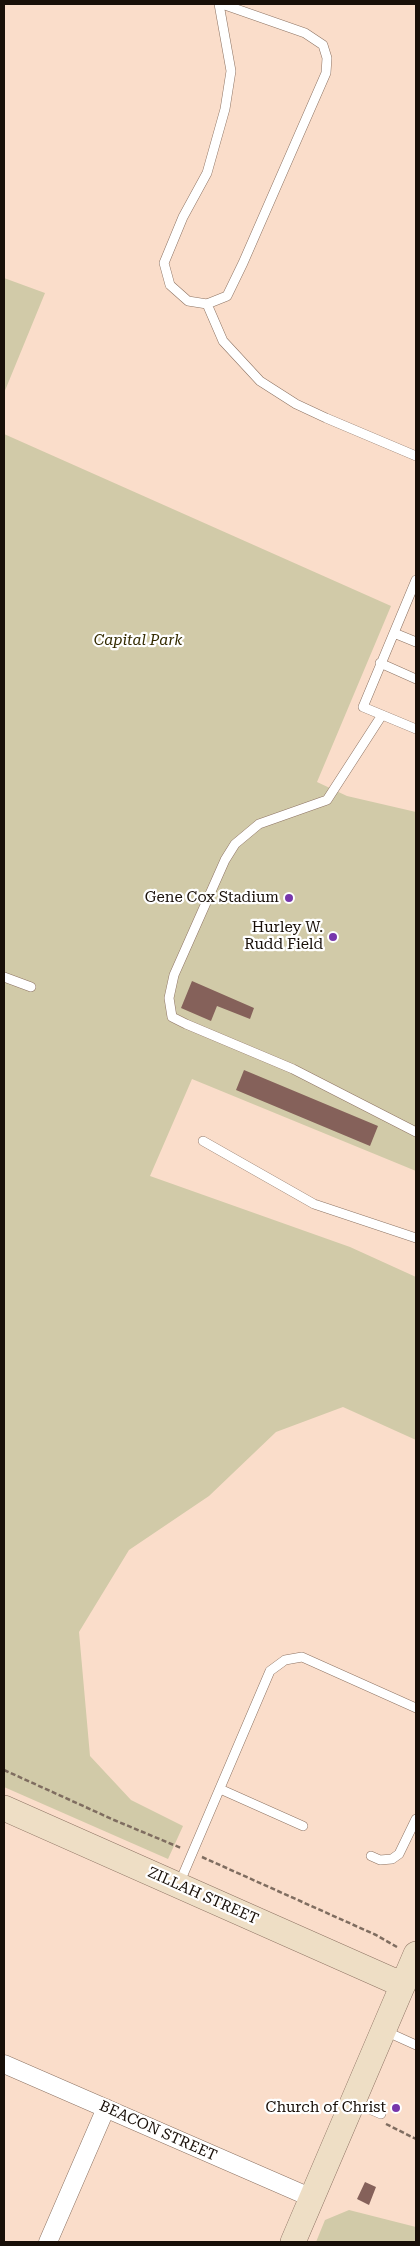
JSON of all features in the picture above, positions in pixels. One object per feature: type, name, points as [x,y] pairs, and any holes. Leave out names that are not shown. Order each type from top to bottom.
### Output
[{"type":"street","name":"ZILLAH STREET","points":[[4,1808],[403,1985]]},
{"type":"street","points":[[293,2242],[382,2030],[403,1985],[407,1954]]},
{"type":"street","name":"BEACON STREET","points":[[4,2064],[312,2198]]},
{"type":"street","points":[[48,2242],[106,2108]]},
{"type":"lane","points":[[221,4],[305,33],[323,45],[327,58],[326,73],[244,263],[227,296],[206,304],[188,301],[170,285],[164,263],[183,217],[207,172],[225,109],[231,71],[221,4]]},
{"type":"lane","points":[[206,304],[223,341],[260,381],[296,404],[416,456]]},
{"type":"lane","points":[[416,580],[412,600],[380,663],[363,707],[416,729]]},
{"type":"lane","points":[[394,633],[416,642]]},
{"type":"lane","points":[[380,663],[416,679]]},
{"type":"lane","points":[[382,715],[327,800],[259,824],[235,844],[225,860],[174,976],[169,998],[172,1017],[293,1068],[416,1132]]},
{"type":"lane","points":[[4,977],[31,987]]},
{"type":"lane","points":[[203,1141],[314,1204],[416,1238]]},
{"type":"lane","points":[[179,1885],[270,1671],[285,1660],[302,1657],[416,1708]]},
{"type":"lane","points":[[220,1789],[303,1826]]},
{"type":"lane","points":[[371,1856],[380,1860],[392,1859],[399,1854],[416,1819]]},
{"type":"lane","points":[[382,2030],[416,2045]]},
{"type":"lane","points":[[352,2102],[380,2114]]},
{"type":"path","points":[[4,1770],[376,1935],[407,1954]]},
{"type":"path","points":[[380,2114],[387,2125],[416,2139]]},
{"type":"green space","points":[[4,278],[45,293],[4,393]]},
{"type":"green space","name":"Capital Park","points":[[4,434],[391,606],[317,782],[347,796],[416,812],[416,1171],[192,1079],[150,1176],[350,1247],[416,1277],[416,1440],[343,1407],[276,1432],[209,1496],[129,1550],[79,1632],[90,1756],[131,1800],[183,1826],[168,1859],[4,1787]]},
{"type":"green space","points":[[349,2210],[416,2227],[416,2242],[316,2242],[325,2220]]},
{"type":"building","points":[[192,981],[254,1008],[250,1019],[217,1006],[211,1021],[181,1008]]},
{"type":"building","points":[[244,1070],[378,1126],[370,1146],[236,1090]]},
{"type":"building","points":[[365,2182],[376,2187],[369,2205],[357,2199]]},
{"type":"place","name":"Gene Cox Stadium","points":[[289,898]]},
{"type":"place","name":"Hurley W. Rudd Field","points":[[333,937]]},
{"type":"place","name":"Church of Christ","points":[[396,2108]]}]
